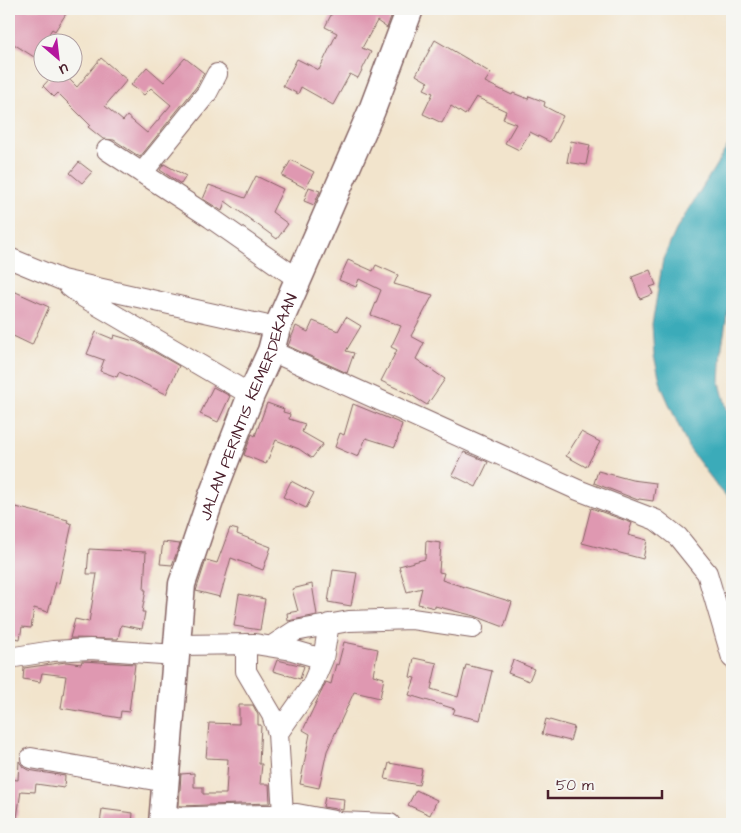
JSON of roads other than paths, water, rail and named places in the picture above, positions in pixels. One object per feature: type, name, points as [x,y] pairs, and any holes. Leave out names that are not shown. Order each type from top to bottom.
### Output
[{"type":"main road","name":"JALAN PERINTIS KEMERDEKAAN","points":[[162,821],[182,584],[211,498],[251,395],[298,279],[372,110],[410,9]]},
{"type":"street","points":[[142,173],[207,93],[217,74]]},
{"type":"street","points":[[107,150],[298,279]]},
{"type":"street","points":[[9,258],[62,280],[274,339],[578,490],[656,520],[678,537],[707,573],[732,658]]},
{"type":"street","points":[[62,280],[82,296],[251,395]]},
{"type":"street","points":[[272,646],[295,631],[329,624],[412,619],[473,628]]},
{"type":"street","points":[[278,733],[312,685],[323,658],[329,624]]},
{"type":"street","points":[[246,644],[246,671],[272,715],[278,733],[283,814]]},
{"type":"street","points":[[15,657],[53,650],[177,650],[246,644],[272,646],[323,658]]},
{"type":"street","points":[[31,758],[166,782]]},
{"type":"street","points":[[162,821],[297,814],[354,824],[390,824]]},
{"type":"water","points":[[732,139],[732,287],[722,346],[720,383],[732,429],[732,502],[718,487],[688,447],[662,388],[654,356],[652,325],[663,259],[676,230]]}]
